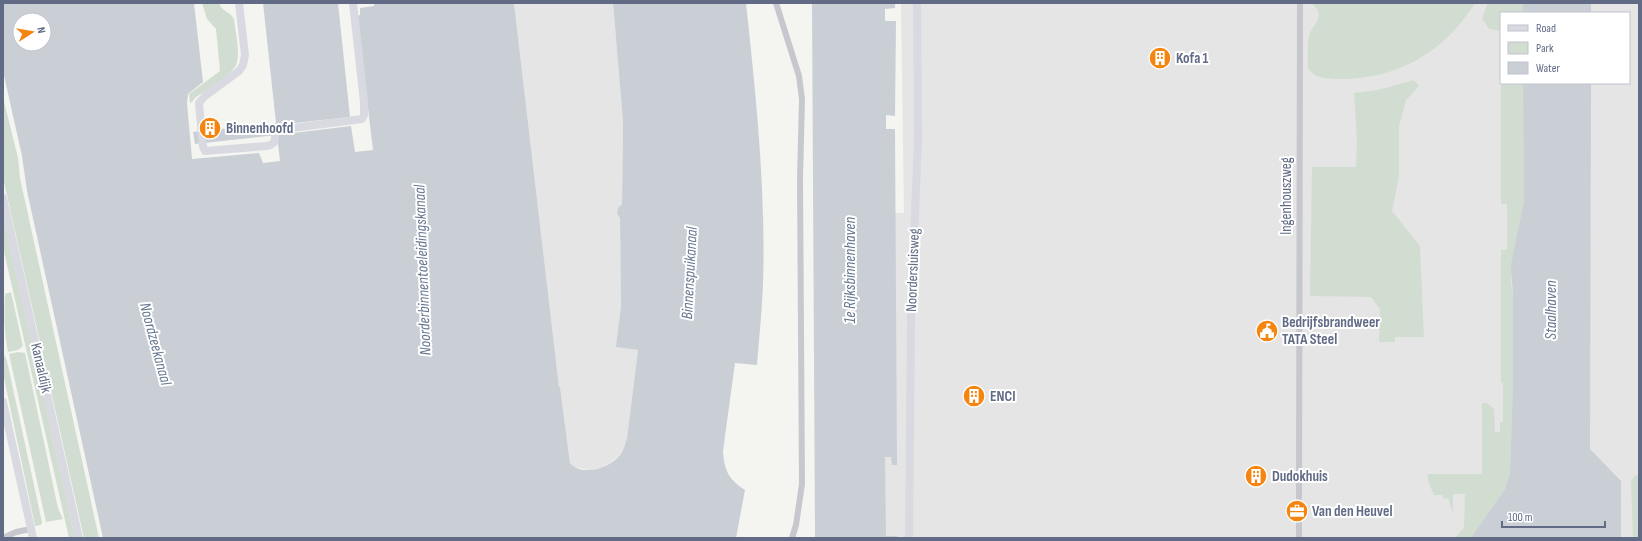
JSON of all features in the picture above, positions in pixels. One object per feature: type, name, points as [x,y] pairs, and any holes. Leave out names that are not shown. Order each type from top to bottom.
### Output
[{"type":"street","points":[[239,3],[245,55],[243,64],[239,71],[205,96],[199,103],[203,147],[205,152],[267,146],[274,144],[276,141],[274,132],[277,130],[362,119],[364,110],[353,3]]},
{"type":"street","points":[[776,3],[799,76],[802,98],[800,179],[802,484],[796,526],[792,538]]},
{"type":"street","name":"Noordersluisweg","points":[[909,538],[911,318],[918,138],[917,3]]},
{"type":"street","name":"Ingenhouszweg","points":[[1299,497],[1298,390],[1300,3]]},
{"type":"street","name":"Kanaaldijk","points":[[3,198],[79,538]]},
{"type":"street","points":[[3,402],[33,538]]},
{"type":"street","points":[[1299,513],[1299,538]]},
{"type":"street","points":[[3,538],[16,532],[31,529]]},
{"type":"shaded area","points":[[514,3],[613,3],[623,122],[622,204],[618,208],[617,214],[620,218],[621,306],[617,347],[638,350],[627,438],[624,448],[619,456],[610,463],[600,468],[589,470],[573,467],[570,463],[559,387]]},
{"type":"shaded area","points":[[901,3],[1639,3],[1639,538],[882,538],[883,213],[904,213]]},
{"type":"green space","points":[[202,3],[219,3],[220,6],[234,19],[238,55],[236,65],[229,74],[190,103],[189,94],[220,71],[216,29],[207,19]]},
{"type":"green space","points":[[1312,3],[1475,3],[1450,35],[1435,48],[1418,59],[1401,68],[1382,74],[1362,78],[1341,79],[1318,76],[1311,72],[1308,68],[1309,36],[1319,16]]},
{"type":"green space","points":[[1488,3],[1523,3],[1523,12],[1500,12],[1500,31],[1489,29],[1482,18]]},
{"type":"green space","points":[[1414,80],[1419,86],[1406,100],[1399,126],[1399,177],[1392,211],[1420,246],[1424,337],[1395,337],[1395,342],[1379,342],[1380,309],[1371,297],[1310,296],[1312,167],[1356,167],[1357,141],[1354,93],[1378,90]]},
{"type":"green space","points":[[1501,84],[1523,84],[1524,200],[1511,282],[1513,297],[1513,380],[1510,473],[1505,489],[1473,536],[1471,538],[1455,538],[1464,528],[1465,494],[1453,494],[1453,513],[1448,498],[1444,499],[1442,495],[1434,495],[1428,481],[1428,474],[1482,474],[1482,403],[1487,403],[1494,409],[1495,432],[1500,432],[1500,422],[1503,422],[1503,383],[1501,383],[1501,250],[1507,250],[1507,204],[1501,204]]},
{"type":"green space","points":[[3,97],[18,158],[20,178],[99,538],[84,538],[3,178]]},
{"type":"green space","points":[[3,215],[75,538],[69,538],[3,247]]},
{"type":"green space","points":[[11,292],[23,346],[18,350],[8,352],[4,309],[5,294]]},
{"type":"green space","points":[[18,352],[25,353],[58,508],[63,519],[46,522],[9,354]]},
{"type":"green space","points":[[3,355],[7,361],[42,522],[41,525],[35,526],[3,373]]},
{"type":"green space","points":[[1639,474],[1639,538],[1633,538],[1631,481]]},
{"type":"water","points":[[3,3],[194,3],[203,82],[188,94],[187,103],[192,159],[259,153],[263,163],[280,161],[277,135],[351,126],[355,152],[373,150],[357,16],[360,15],[360,8],[374,6],[374,3],[514,3],[559,387],[570,463],[581,469],[596,469],[610,464],[620,455],[627,438],[638,350],[616,347],[621,306],[620,218],[617,214],[618,208],[622,204],[623,122],[613,3],[746,3],[757,108],[762,178],[764,249],[757,365],[735,363],[723,451],[728,474],[745,490],[736,538],[103,538],[27,191],[22,156],[3,71]]},
{"type":"water","points":[[263,3],[338,3],[350,117],[277,125],[277,135],[195,144],[193,132],[276,123]]},
{"type":"water","name":"1e Rijksbinnenhaven","points":[[812,3],[895,3],[895,8],[885,9],[885,21],[896,21],[895,116],[886,115],[886,129],[895,129],[897,465],[892,465],[891,457],[885,457],[886,536],[897,536],[897,538],[815,538]]},
{"type":"water","points":[[1523,3],[1591,3],[1591,12],[1523,12]]},
{"type":"water","name":"Staalhaven","points":[[1523,84],[1591,84],[1590,449],[1621,481],[1621,538],[1471,538],[1505,489],[1510,473],[1513,380],[1513,297],[1511,265],[1524,200]]},
{"type":"tunnel","points":[[1299,497],[1299,513]]},
{"type":"place","name":"Kofa 1","points":[[1160,58]]},
{"type":"place","name":"Binnenhoofd","points":[[210,128]]},
{"type":"place","name":"Bedrijfsbrandweer TATA Steel","points":[[1267,331]]},
{"type":"place","name":"ENCI","points":[[974,396]]},
{"type":"place","name":"Dudokhuis","points":[[1256,476]]},
{"type":"place","name":"Van den Heuvel","points":[[1297,511]]},
{"type":"water label","name":"Noorderbinnentoeleidingskanaal","points":[[423,270]]},
{"type":"water label","name":"Binnenspuikanaal","points":[[690,273]]},
{"type":"water label","name":"Noordzeekanaal","points":[[155,344]]}]
